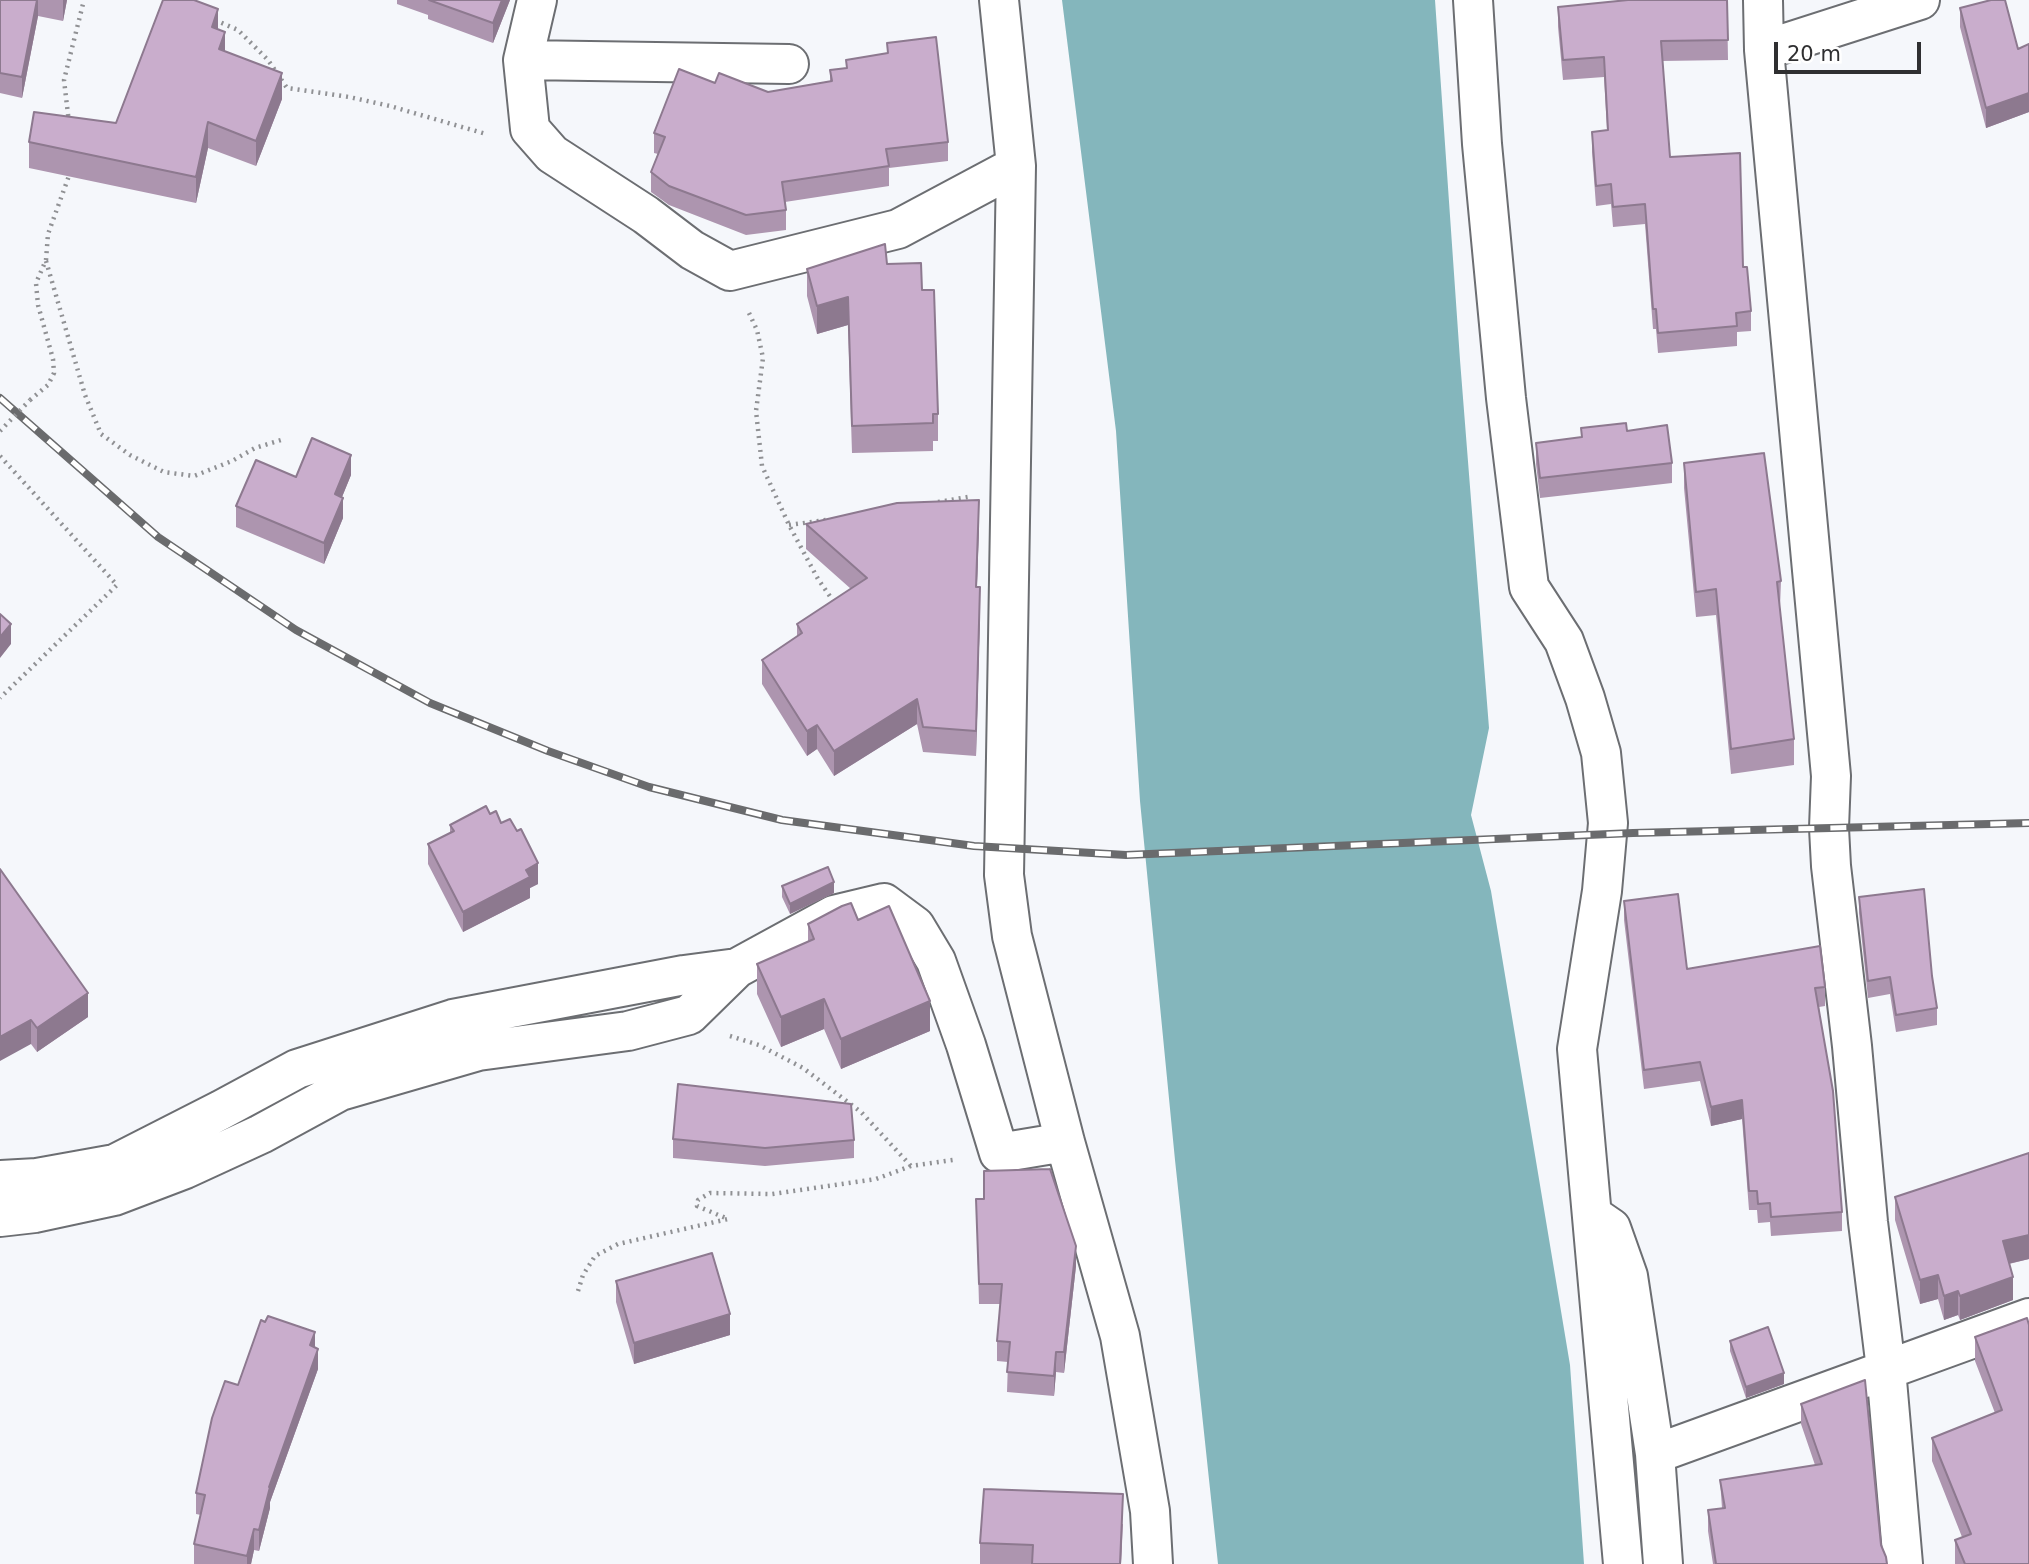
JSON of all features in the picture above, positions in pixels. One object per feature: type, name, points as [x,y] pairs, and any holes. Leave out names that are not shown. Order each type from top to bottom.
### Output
[{"type":"street","points":[[537,0],[523,60],[530,128],[552,154],[646,215],[692,250],[730,271],[898,229],[1016,166]]},
{"type":"street","points":[[999,0],[1016,166],[1004,875],[1012,936],[1065,1142],[1120,1336],[1150,1511],[1153,1564]]},
{"type":"street","points":[[1473,0],[1482,144],[1501,345],[1529,587],[1564,641],[1585,698],[1601,753],[1608,823],[1602,891],[1577,1049],[1623,1564]]},
{"type":"street","points":[[1763,0],[1764,50],[1831,776],[1831,866],[1886,1369],[1903,1564]]},
{"type":"street","points":[[1764,50],[1920,0]]},
{"type":"street","points":[[523,60],[789,64]]},
{"type":"street","points":[[0,1217],[35,1213],[114,1196],[185,1169],[261,1134],[340,1091],[478,1051],[628,1031],[689,1015],[737,968],[834,915],[884,903],[915,926],[936,961],[999,1153],[1065,1142]]},
{"type":"street","points":[[0,1180],[37,1178],[115,1164],[297,1069],[453,1019],[684,975],[737,968]]},
{"type":"street","points":[[1590,1213],[1611,1228],[1628,1276],[1655,1454],[1663,1564]]},
{"type":"street","points":[[1655,1454],[2029,1318]]},
{"type":"path","points":[[70,131],[64,80],[84,0]]},
{"type":"path","points":[[203,15],[238,30],[268,60],[287,88],[390,106],[483,134],[520,132],[530,128]]},
{"type":"path","points":[[0,431],[48,385],[54,373],[53,359],[38,305],[36,283],[46,260],[48,234],[67,186],[71,166]]},
{"type":"path","points":[[46,260],[85,395],[101,433],[120,448],[164,472],[194,476],[232,461],[255,448],[281,440]]},
{"type":"path","points":[[730,271],[757,330],[762,358],[756,411],[762,466],[789,525],[818,579],[838,608]]},
{"type":"path","points":[[0,456],[117,585],[0,698]]},
{"type":"path","points":[[927,505],[1010,489]]},
{"type":"path","points":[[789,525],[828,520]]},
{"type":"path","points":[[689,1015],[706,1029],[759,1045],[803,1068],[861,1112],[911,1166]]},
{"type":"path","points":[[578,1291],[583,1275],[595,1256],[618,1244],[728,1219],[697,1206],[698,1200],[710,1193],[772,1194],[876,1178],[911,1166],[999,1153]]},
{"type":"water","points":[[1062,0],[1435,0],[1489,728],[1471,815],[1491,891],[1570,1365],[1584,1564],[1218,1564],[1140,801],[1116,431]]},
{"type":"building","points":[[0,0],[37,0],[22,77],[0,73]]},
{"type":"building","points":[[163,0],[194,0],[218,9],[212,27],[225,32],[219,49],[282,73],[256,141],[208,122],[196,177],[29,142],[34,112],[116,123]]},
{"type":"building","points":[[429,0],[502,0],[493,23]]},
{"type":"building","points":[[1628,0],[1727,0],[1728,40],[1661,41],[1670,157],[1740,153],[1743,267],[1747,267],[1751,311],[1736,313],[1737,326],[1658,333],[1656,309],[1653,309],[1645,204],[1613,207],[1611,184],[1596,186],[1592,132],[1608,130],[1604,57],[1563,60],[1558,7]]},
{"type":"building","points":[[1991,0],[2005,0],[2018,49],[2029,44],[2029,93],[1986,108],[1960,8]]},
{"type":"building","points":[[936,37],[948,142],[886,149],[889,166],[782,182],[786,210],[746,215],[669,186],[651,172],[665,137],[654,133],[679,69],[715,83],[719,73],[768,92],[832,81],[830,70],[847,68],[846,60],[888,53],[887,43]]},
{"type":"building","points":[[885,244],[887,264],[921,263],[922,290],[934,290],[938,414],[933,414],[933,423],[852,426],[848,297],[817,306],[807,269]]},
{"type":"building","points":[[1626,423],[1627,431],[1667,425],[1672,463],[1540,478],[1536,443],[1582,437],[1581,428]]},
{"type":"building","points":[[312,438],[351,455],[335,494],[343,498],[324,543],[236,506],[256,460],[296,477]]},
{"type":"building","points":[[1764,453],[1781,581],[1777,582],[1794,739],[1731,749],[1716,589],[1696,592],[1684,463]]},
{"type":"building","points":[[979,500],[976,587],[980,587],[976,731],[923,727],[917,699],[834,751],[817,725],[807,731],[762,660],[802,633],[797,624],[867,578],[806,524],[897,503]]},
{"type":"building","points":[[0,614],[11,624],[0,637]]},
{"type":"building","points":[[486,806],[490,814],[496,811],[501,823],[510,819],[517,831],[521,829],[538,863],[526,870],[530,877],[463,912],[428,844],[454,831],[450,825]]},
{"type":"building","points":[[828,867],[834,882],[790,904],[782,886]]},
{"type":"building","points":[[0,869],[88,993],[37,1028],[31,1020],[0,1037]]},
{"type":"building","points":[[1924,889],[1937,1008],[1896,1015],[1890,977],[1868,981],[1859,897]]},
{"type":"building","points":[[1678,894],[1687,969],[1820,946],[1825,987],[1815,988],[1833,1091],[1842,1212],[1771,1217],[1770,1203],[1758,1204],[1757,1191],[1749,1191],[1742,1100],[1711,1107],[1700,1062],[1644,1070],[1624,901]]},
{"type":"building","points":[[851,903],[858,920],[889,906],[930,1001],[841,1039],[824,999],[781,1017],[757,964],[814,939],[808,924]]},
{"type":"building","points":[[678,1084],[851,1104],[854,1140],[765,1148],[673,1139]]},
{"type":"building","points":[[2029,1153],[2029,1235],[2003,1241],[2013,1277],[1960,1296],[1958,1291],[1944,1296],[1938,1275],[1920,1280],[1895,1197]]},
{"type":"building","points":[[1050,1169],[1076,1246],[1064,1352],[1056,1352],[1054,1376],[1007,1372],[1010,1342],[997,1341],[1002,1284],[979,1284],[976,1199],[984,1199],[984,1171]]},
{"type":"building","points":[[712,1253],[730,1314],[634,1343],[616,1281]]},
{"type":"building","points":[[268,1316],[315,1332],[310,1345],[318,1349],[269,1487],[259,1530],[254,1529],[247,1556],[194,1544],[205,1495],[196,1493],[212,1418],[225,1381],[238,1385],[261,1320],[265,1322]]},
{"type":"building","points":[[2027,1318],[2029,1564],[1965,1564],[1955,1540],[1971,1534],[1932,1438],[2002,1410],[1975,1337]]},
{"type":"building","points":[[1768,1327],[1784,1373],[1746,1387],[1730,1341]]},
{"type":"building","points":[[1865,1380],[1881,1545],[1887,1564],[1716,1564],[1708,1510],[1725,1508],[1720,1480],[1822,1464],[1801,1404]]},
{"type":"building","points":[[984,1489],[1123,1494],[1120,1564],[1032,1564],[1033,1545],[980,1543]]},
{"type":"railway","points":[[0,398],[158,537],[296,630],[430,703],[548,751],[649,787],[782,820],[974,846],[1126,855],[1633,833],[2029,823]]}]
